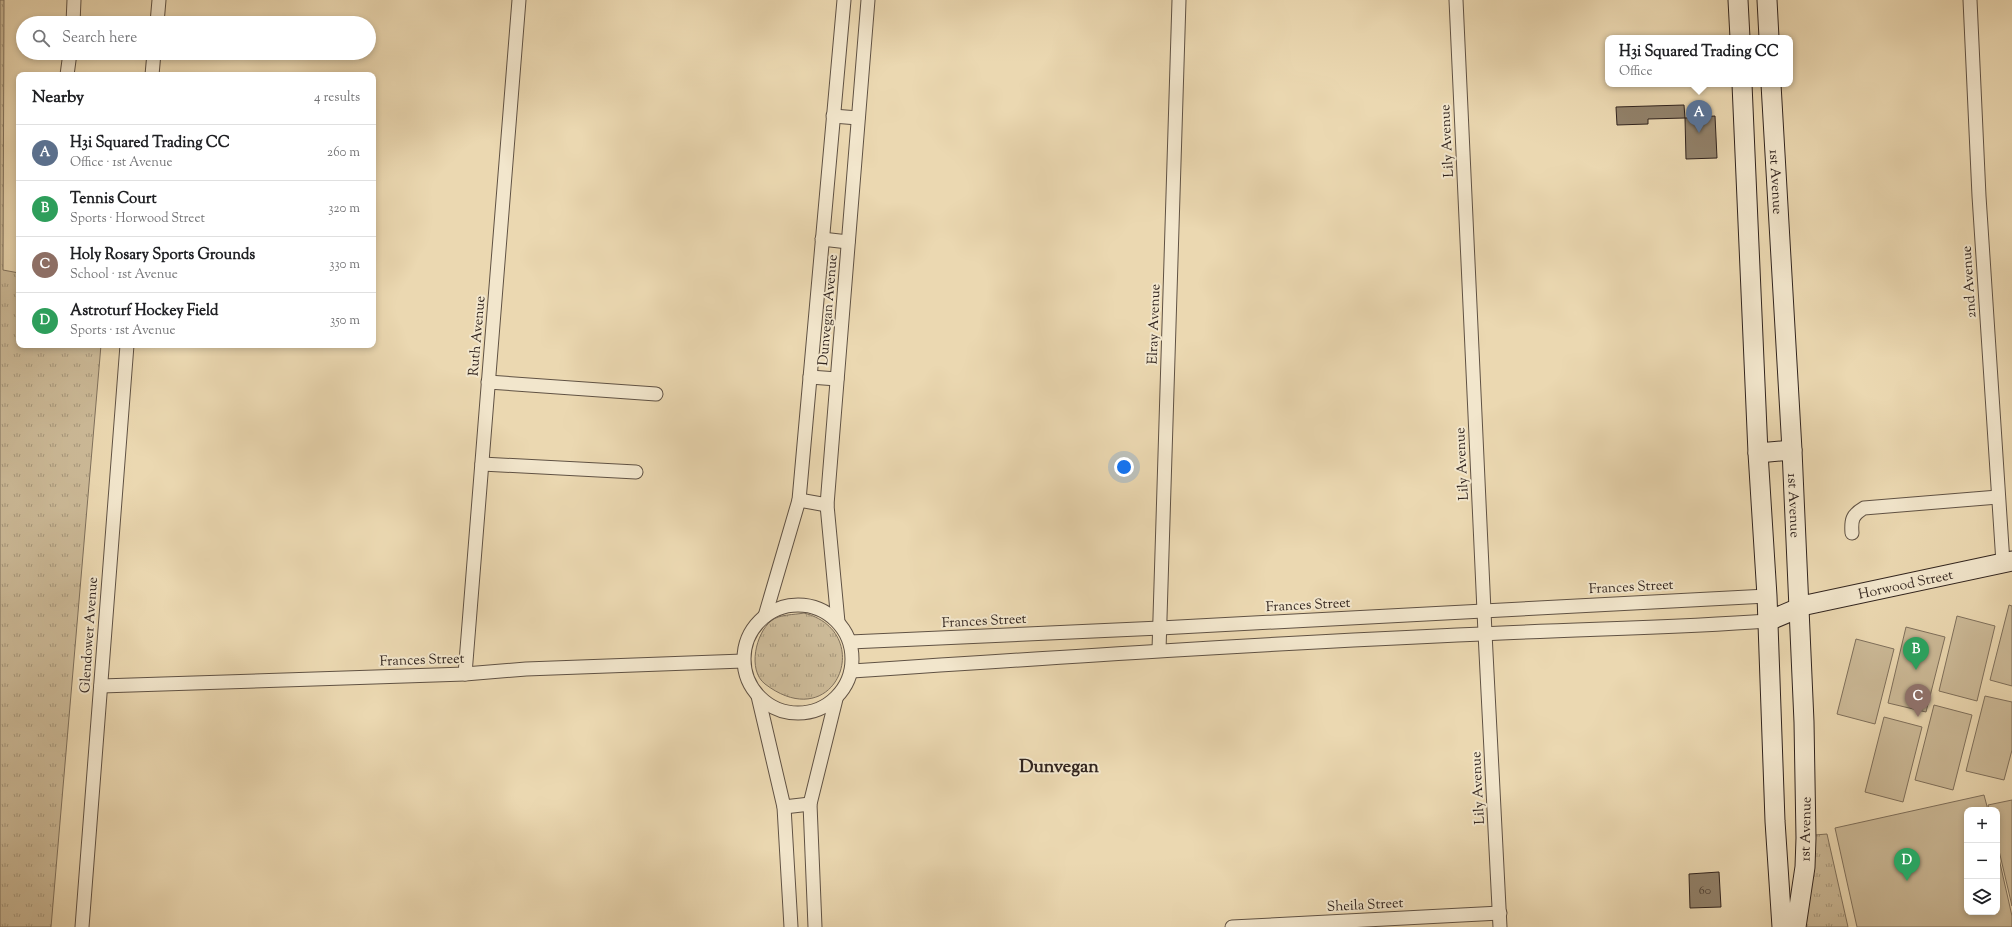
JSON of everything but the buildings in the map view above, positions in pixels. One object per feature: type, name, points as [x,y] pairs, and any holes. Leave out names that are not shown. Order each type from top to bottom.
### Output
[{"type":"main road","points":[[1738,0],[1740,35]]},
{"type":"main road","points":[[1767,0],[1769,35]]},
{"type":"main road","name":"1st Avenue","points":[[1742,87],[1758,453],[1767,596],[1782,927]]},
{"type":"main road","name":"1st Avenue","points":[[1771,87],[1792,450],[1799,607],[1806,838],[1805,867],[1796,927]]},
{"type":"main road","points":[[1758,453],[1792,450]]},
{"type":"main road","name":"Horwood Street","points":[[1768,621],[1799,607],[2007,562]]},
{"type":"main road","points":[[1767,596],[1799,607]]},
{"type":"street","points":[[73,16],[74,0]]},
{"type":"street","points":[[158,16],[159,0]]},
{"type":"street","name":"Ruth Avenue","points":[[465,674],[519,0]]},
{"type":"street","name":"Dunvegan Avenue","points":[[765,616],[799,500],[844,0]]},
{"type":"street","name":"Dunvegan Avenue","points":[[838,622],[827,505],[868,0]]},
{"type":"street","name":"Elray Avenue","points":[[1159,650],[1179,0]]},
{"type":"street","name":"Lily Avenue","points":[[1456,0],[1500,927]]},
{"type":"street","name":"2nd Avenue","points":[[1970,0],[1979,196],[1998,497],[2007,562]]},
{"type":"street","points":[[67,72],[69,60]]},
{"type":"street","points":[[152,72],[153,60]]},
{"type":"street","points":[[833,116],[858,118]]},
{"type":"street","points":[[822,239],[848,242]]},
{"type":"street","name":"Glendower Avenue","points":[[82,927],[127,348]]},
{"type":"street","points":[[810,377],[837,380]]},
{"type":"street","points":[[488,382],[656,394]]},
{"type":"street","points":[[482,464],[636,472]]},
{"type":"street","points":[[1852,533],[1851,521],[1855,514],[1864,508],[1998,497]]},
{"type":"street","points":[[799,500],[827,505]]},
{"type":"street","name":"Frances Street","points":[[850,642],[1160,628],[1767,596]]},
{"type":"street","points":[[795,605],[810,606],[825,612],[838,622],[850,642],[853,656],[852,671],[846,686],[836,699],[822,709],[805,714],[788,713],[771,707],[758,696],[750,685],[745,674],[744,661],[746,644],[753,628],[765,616],[779,608],[795,605]]},
{"type":"street","points":[[852,671],[1159,650],[1485,633],[1678,627],[1768,621]]},
{"type":"street","name":"Frances Street","points":[[101,686],[465,674],[526,668],[744,661]]},
{"type":"street","points":[[758,696],[784,807],[791,927]]},
{"type":"street","points":[[815,927],[810,804],[836,699]]},
{"type":"street","points":[[784,807],[810,804]]},
{"type":"street","name":"Sheila Street","points":[[1232,927],[1500,913]]},
{"type":"green space","points":[[0,0],[4,0],[3,270],[16,272],[16,348],[101,348],[51,927],[0,927]]},
{"type":"green space","points":[[2009,605],[2012,606],[2012,686],[1990,680]]},
{"type":"green space","points":[[804,613],[826,624],[839,640],[842,658],[838,676],[828,690],[811,698],[790,697],[765,684],[759,678],[755,661],[761,634],[771,621],[782,616]]},
{"type":"green space","points":[[1957,616],[1995,626],[1977,701],[1939,691]]},
{"type":"green space","points":[[1906,627],[1945,637],[1926,712],[1888,703]]},
{"type":"green space","points":[[1856,639],[1894,649],[1875,724],[1837,714]]},
{"type":"green space","points":[[1985,696],[2012,702],[2012,750],[2004,780],[1966,771]]},
{"type":"green space","points":[[1934,705],[1972,715],[1953,790],[1915,780]]},
{"type":"green space","points":[[1884,717],[1922,727],[1903,802],[1865,792]]},
{"type":"green space","points":[[1984,795],[1987,807],[1964,807],[1964,915],[2000,915],[2000,863],[2012,916],[2012,927],[1857,927],[1835,828]]},
{"type":"green space","points":[[2012,800],[2012,906],[2000,855],[2000,807],[1988,807],[1988,805]]},
{"type":"green space","points":[[1827,834],[1848,927],[1804,927],[1815,835]]},
{"type":"place","name":"H3i Squared Trading CC","points":[[1699,133]]},
{"type":"place","name":"Tennis Court","points":[[1916,670]]},
{"type":"place","name":"Holy Rosary Sports Grounds","points":[[1918,717]]},
{"type":"place","name":"Astroturf Hockey Field","points":[[1907,881]]},
{"type":"district","name":"Dunvegan","points":[[1059,766]]}]
